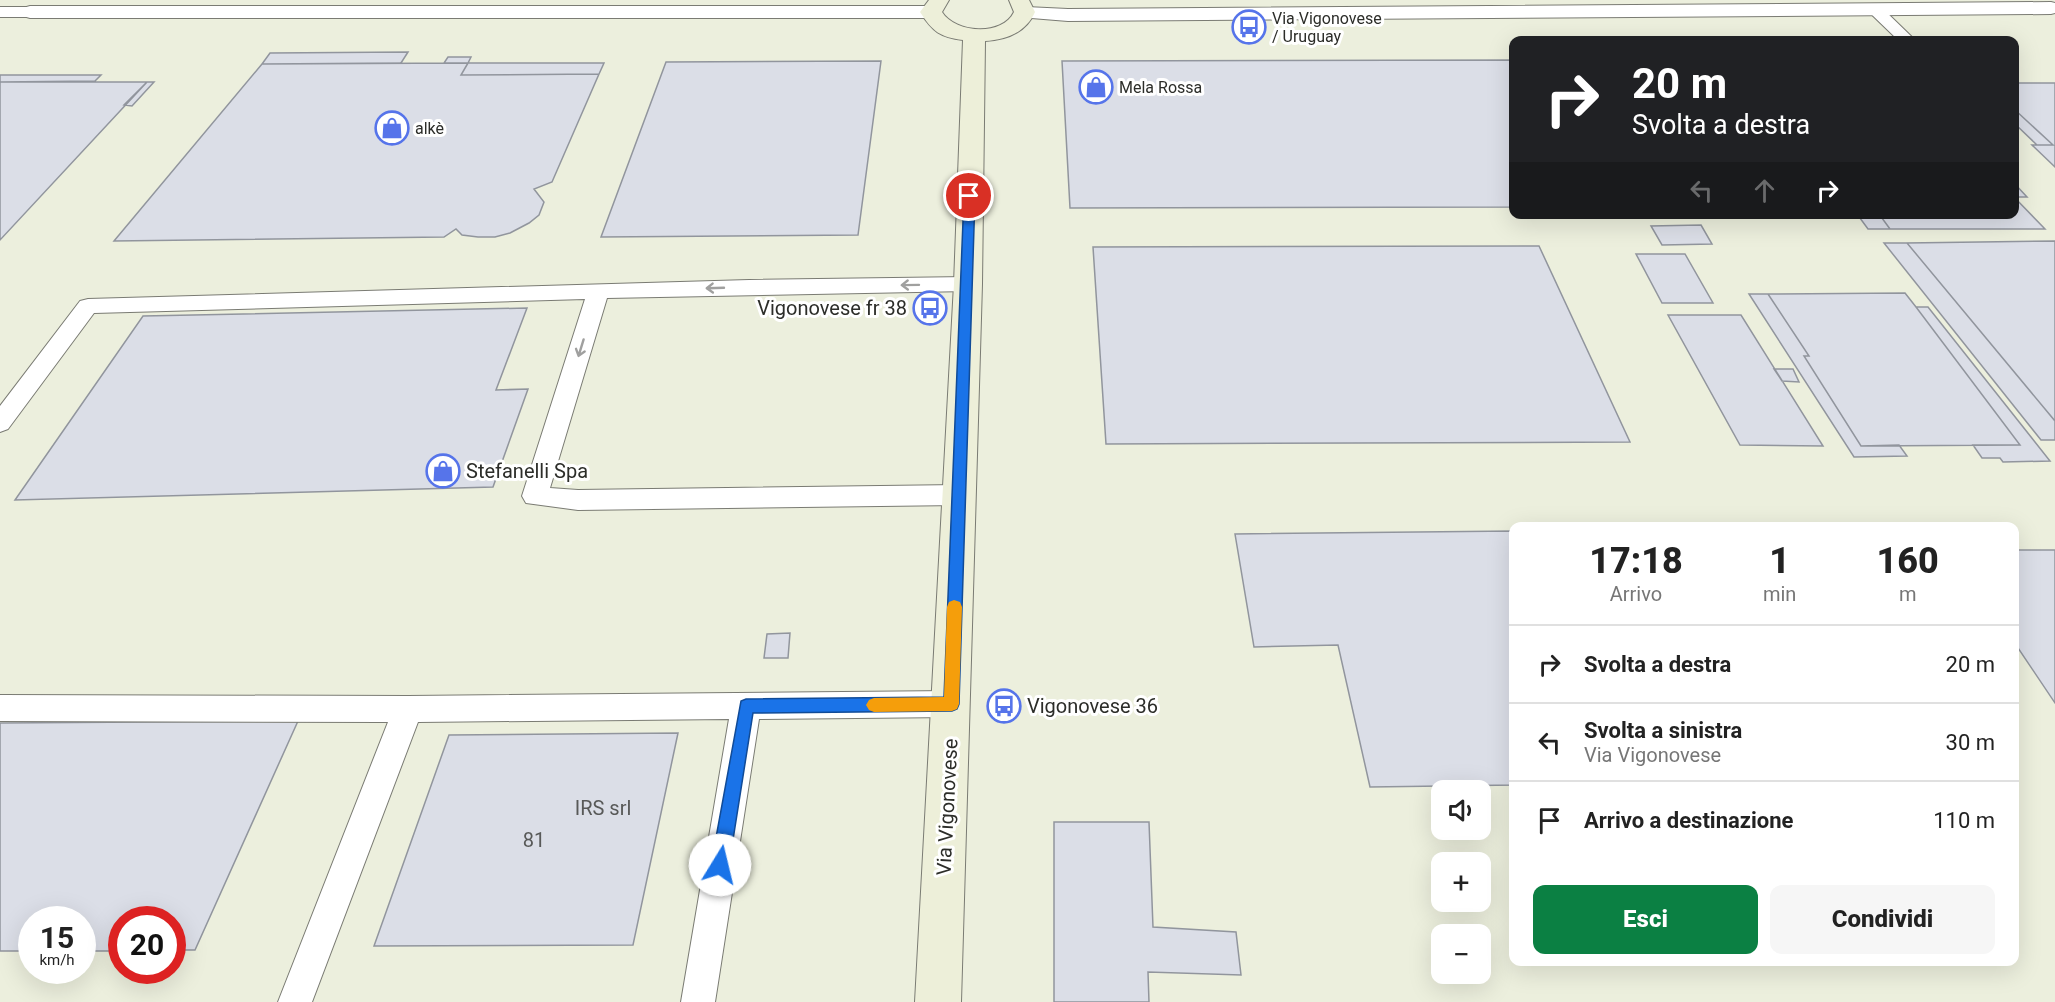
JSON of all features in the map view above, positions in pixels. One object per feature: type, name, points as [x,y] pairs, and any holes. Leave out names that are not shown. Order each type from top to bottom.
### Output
[{"type":"main road","points":[[935,6],[933,19],[939,26],[949,31],[974,35],[1005,31],[1023,20],[1022,6]]},
{"type":"main road","name":"Via Vigonovese","points":[[938,1002],[968,284],[974,35]]},
{"type":"street","points":[[30,12],[935,6]]},
{"type":"street","points":[[1022,6],[1068,15],[1875,10],[2051,6]]},
{"type":"lane","points":[[1875,10],[1903,36]]},
{"type":"lane","points":[[0,12],[30,12]]},
{"type":"lane","points":[[0,423],[88,306],[968,284]]},
{"type":"lane","points":[[598,292],[535,496],[588,500],[959,495]]},
{"type":"lane","points":[[0,708],[408,709],[952,704]]},
{"type":"lane","points":[[698,1002],[746,706]]},
{"type":"lane","points":[[295,1002],[408,709]]},
{"type":"shaded area","points":[[0,0],[2055,0],[2055,1002],[0,1002]]},
{"type":"building","points":[[408,52],[401,63],[262,64],[270,53]]},
{"type":"building","points":[[448,57],[471,57],[468,63],[444,63]]},
{"type":"building","points":[[1509,60],[1509,207],[1070,208],[1062,61]]},
{"type":"building","points":[[881,61],[858,235],[601,237],[666,62]]},
{"type":"building","name":"alkè","points":[[468,63],[461,75],[599,74],[552,182],[534,189],[544,202],[539,215],[510,233],[495,237],[478,237],[462,235],[456,229],[444,237],[114,241],[262,64]]},
{"type":"building","points":[[468,63],[604,63],[599,74],[461,75]]},
{"type":"building","points":[[0,75],[101,75],[95,81],[0,82]]},
{"type":"building","points":[[0,82],[147,82],[0,240]]},
{"type":"building","points":[[147,82],[154,82],[132,106],[124,105]]},
{"type":"building","points":[[2019,83],[2055,83],[2055,167],[2032,145],[2053,145],[2019,114]]},
{"type":"building","points":[[2019,114],[2053,145],[2037,145],[2019,128]]},
{"type":"building","points":[[2019,188],[2027,197],[2019,197]]},
{"type":"building","points":[[2019,202],[2045,229],[1890,229],[1883,219],[2019,219]]},
{"type":"building","points":[[1861,219],[1883,219],[1890,229],[1868,229]]},
{"type":"building","points":[[1701,225],[1712,244],[1662,245],[1651,226]]},
{"type":"building","points":[[2055,241],[2055,421],[1907,243]]},
{"type":"building","points":[[1884,243],[1907,243],[2055,421],[2055,440],[2041,440]]},
{"type":"building","points":[[1539,246],[1630,442],[1106,444],[1093,247]]},
{"type":"building","points":[[1636,254],[1685,254],[1713,303],[1662,303]]},
{"type":"building","points":[[1905,293],[2020,445],[1861,446],[1804,356],[1809,356],[1768,294]]},
{"type":"building","points":[[1749,294],[1768,294],[1809,356],[1804,356],[1861,446],[1899,445],[1907,456],[1854,457]]},
{"type":"building","points":[[1916,307],[1928,307],[2050,461],[2003,462],[2000,458],[1982,458],[1973,445],[2020,445]]},
{"type":"building","points":[[527,308],[496,390],[528,389],[493,487],[15,500],[143,316]]},
{"type":"building","points":[[1668,315],[1741,315],[1823,446],[1740,445]]},
{"type":"building","points":[[1774,369],[1793,369],[1799,382],[1782,381]]},
{"type":"building","points":[[1509,531],[1509,785],[1491,785],[1491,780],[1431,780],[1431,786],[1370,787],[1338,645],[1254,647],[1235,534]]},
{"type":"building","points":[[2019,550],[2055,550],[2055,703],[2019,649]]},
{"type":"building","points":[[790,633],[788,658],[764,658],[767,634]]},
{"type":"building","points":[[298,721],[195,950],[186,950],[186,906],[108,906],[108,951],[96,951],[96,906],[18,906],[18,951],[0,951],[0,723]]},
{"type":"building","points":[[678,733],[633,945],[374,946],[449,735]]},
{"type":"building","points":[[1054,822],[1149,822],[1153,927],[1236,932],[1241,975],[1148,972],[1149,1002],[1054,1002]]},
{"type":"slow traffic","points":[[874,705],[952,704],[954,607]]},
{"type":"place","name":"Via Vigonovese / Uruguay","points":[[1249,27]]},
{"type":"place","name":"Mela Rossa","points":[[1096,87]]},
{"type":"place","name":"alkè","points":[[392,128]]},
{"type":"place","name":"Vigonovese fr 38","points":[[930,308]]},
{"type":"place","name":"Stefanelli Spa","points":[[443,471]]},
{"type":"place","name":"Vigonovese 36","points":[[1004,706]]},
{"type":"route","points":[[720,865],[746,706],[952,704],[956,544],[968,284],[969,196]]}]
